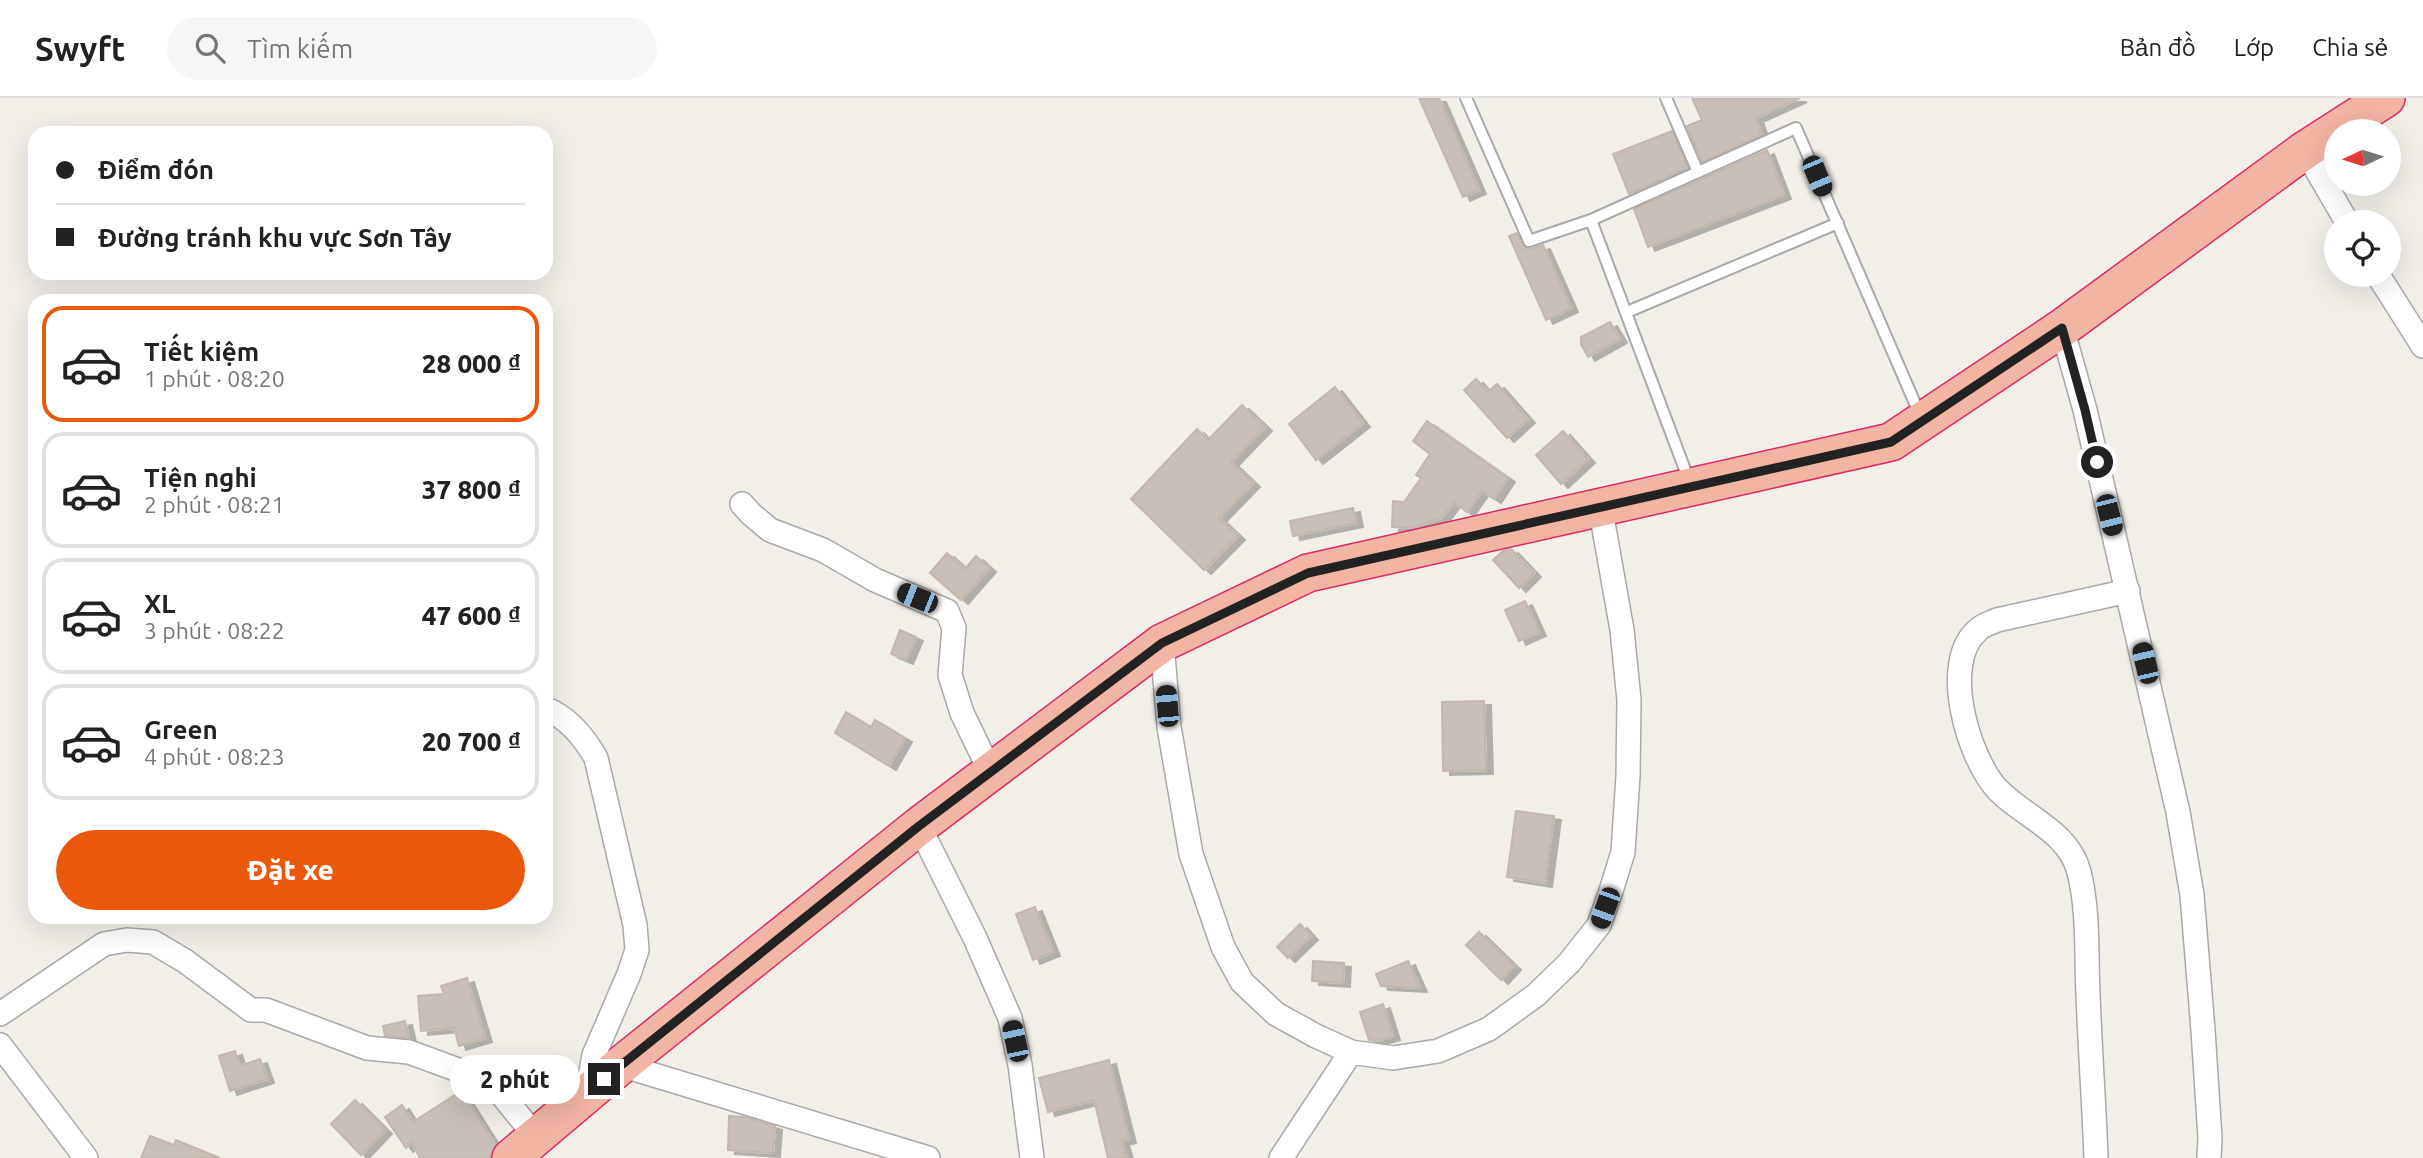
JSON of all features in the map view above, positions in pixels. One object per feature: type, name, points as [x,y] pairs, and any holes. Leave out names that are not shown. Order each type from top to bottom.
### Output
[{"type":"highway","points":[[524,1147],[621,1065],[919,826],[1162,643],[1308,573],[1891,442],[2062,328],[2305,150],[2386,98]]},
{"type":"street","points":[[2305,150],[2340,210]]},
{"type":"street","points":[[2386,287],[2423,346]]},
{"type":"street","points":[[2062,328],[2085,410],[2168,761],[2192,895],[2203,1030],[2209,1158]]},
{"type":"street","points":[[742,504],[770,530],[823,550],[875,580],[947,611],[954,628],[950,675],[962,713],[990,773]]},
{"type":"street","points":[[1162,643],[1169,727],[1191,854],[1223,947],[1242,982],[1276,1014],[1316,1037],[1351,1052],[1393,1058],[1438,1051],[1489,1029],[1536,995],[1569,963],[1599,925],[1623,852],[1629,700],[1622,630],[1600,506]]},
{"type":"street","points":[[2096,1158],[2085,912],[2075,858],[2056,836],[1998,790],[1986,774],[1968,733],[1959,684],[1965,647],[1977,630],[1997,620],[2128,591]]},
{"type":"street","points":[[553,712],[561,715],[587,742],[596,758],[635,925],[637,950],[594,1055],[587,1093]]},
{"type":"street","points":[[919,826],[975,938],[1010,1018],[1020,1065],[1032,1158]]},
{"type":"street","points":[[0,1014],[104,944],[127,940],[153,942],[185,961],[251,1010],[266,1010],[367,1048],[409,1052],[480,1078],[498,1090],[524,1147]]},
{"type":"street","points":[[0,1045],[86,1158]]},
{"type":"street","points":[[1281,1158],[1351,1052]]},
{"type":"street","points":[[621,1065],[895,1153],[929,1158]]},
{"type":"lane","points":[[1466,98],[1529,241],[1591,220],[1796,128],[1922,421]]},
{"type":"lane","points":[[1666,98],[1699,172]]},
{"type":"lane","points":[[1591,220],[1691,486]]},
{"type":"lane","points":[[1627,312],[1838,223]]},
{"type":"building","points":[[1419,98],[1439,98],[1479,190],[1463,197]]},
{"type":"building","points":[[1692,98],[1800,98],[1756,118],[1762,135],[1702,162],[1687,126],[1702,120]]},
{"type":"building","points":[[1672,131],[1688,168],[1629,194],[1613,154]]},
{"type":"building","points":[[1767,150],[1784,195],[1648,247],[1634,209]]},
{"type":"building","points":[[1517,233],[1525,248],[1543,245],[1571,308],[1546,320],[1509,236]]},
{"type":"building","points":[[1610,322],[1620,339],[1588,357],[1581,344],[1581,337]]},
{"type":"building","points":[[1476,379],[1488,392],[1497,384],[1528,419],[1507,438],[1464,390]]},
{"type":"building","points":[[1335,387],[1363,423],[1316,460],[1289,424]]},
{"type":"building","points":[[1242,405],[1265,427],[1231,462],[1253,483],[1219,518],[1238,536],[1204,570],[1131,499],[1197,429],[1208,440]]},
{"type":"building","points":[[1427,421],[1508,478],[1494,499],[1482,491],[1467,512],[1454,502],[1442,518],[1411,528],[1392,527],[1393,501],[1404,502],[1421,478],[1416,475],[1430,454],[1413,441]]},
{"type":"building","points":[[1563,431],[1588,459],[1561,484],[1536,455]]},
{"type":"building","points":[[1353,508],[1356,523],[1293,536],[1290,521]]},
{"type":"building","points":[[1511,549],[1534,573],[1519,588],[1493,560],[1503,551]]},
{"type":"building","points":[[947,553],[965,569],[976,556],[989,568],[961,600],[930,573]]},
{"type":"building","points":[[1525,601],[1539,632],[1519,641],[1505,610]]},
{"type":"building","points":[[900,630],[916,637],[906,660],[891,654]]},
{"type":"building","points":[[1484,701],[1486,770],[1443,771],[1442,702]]},
{"type":"building","points":[[846,712],[871,727],[875,720],[905,738],[889,766],[835,733]]},
{"type":"building","points":[[1516,811],[1554,816],[1545,883],[1507,877]]},
{"type":"building","points":[[1035,907],[1053,952],[1033,960],[1016,914]]},
{"type":"building","points":[[1300,924],[1311,936],[1288,958],[1277,947]]},
{"type":"building","points":[[1479,932],[1514,966],[1501,980],[1466,945]]},
{"type":"building","points":[[1313,961],[1344,963],[1343,983],[1312,981]]},
{"type":"building","points":[[1408,961],[1420,988],[1381,986],[1376,974]]},
{"type":"building","points":[[467,978],[485,1038],[459,1046],[454,1028],[421,1031],[418,996],[444,994],[441,986]]},
{"type":"building","points":[[1383,1004],[1393,1036],[1376,1041],[1369,1040],[1360,1012]]},
{"type":"building","points":[[405,1021],[409,1038],[385,1036],[383,1026]]},
{"type":"building","points":[[235,1051],[240,1066],[260,1059],[267,1079],[230,1091],[219,1056]]},
{"type":"building","points":[[1109,1060],[1129,1139],[1122,1141],[1127,1158],[1108,1158],[1094,1100],[1048,1112],[1039,1078]]},
{"type":"building","points":[[461,1091],[495,1145],[491,1155],[486,1158],[420,1158],[412,1143],[406,1148],[385,1117],[402,1105],[413,1122]]},
{"type":"building","points":[[355,1100],[385,1130],[361,1155],[331,1124]]},
{"type":"building","points":[[729,1116],[744,1117],[775,1126],[773,1153],[728,1150]]},
{"type":"building","points":[[150,1136],[174,1145],[176,1140],[220,1158],[141,1158]]},
{"type":"route","points":[[604,1079],[919,826],[1162,643],[1308,573],[1891,442],[2062,328],[2097,462]]}]
